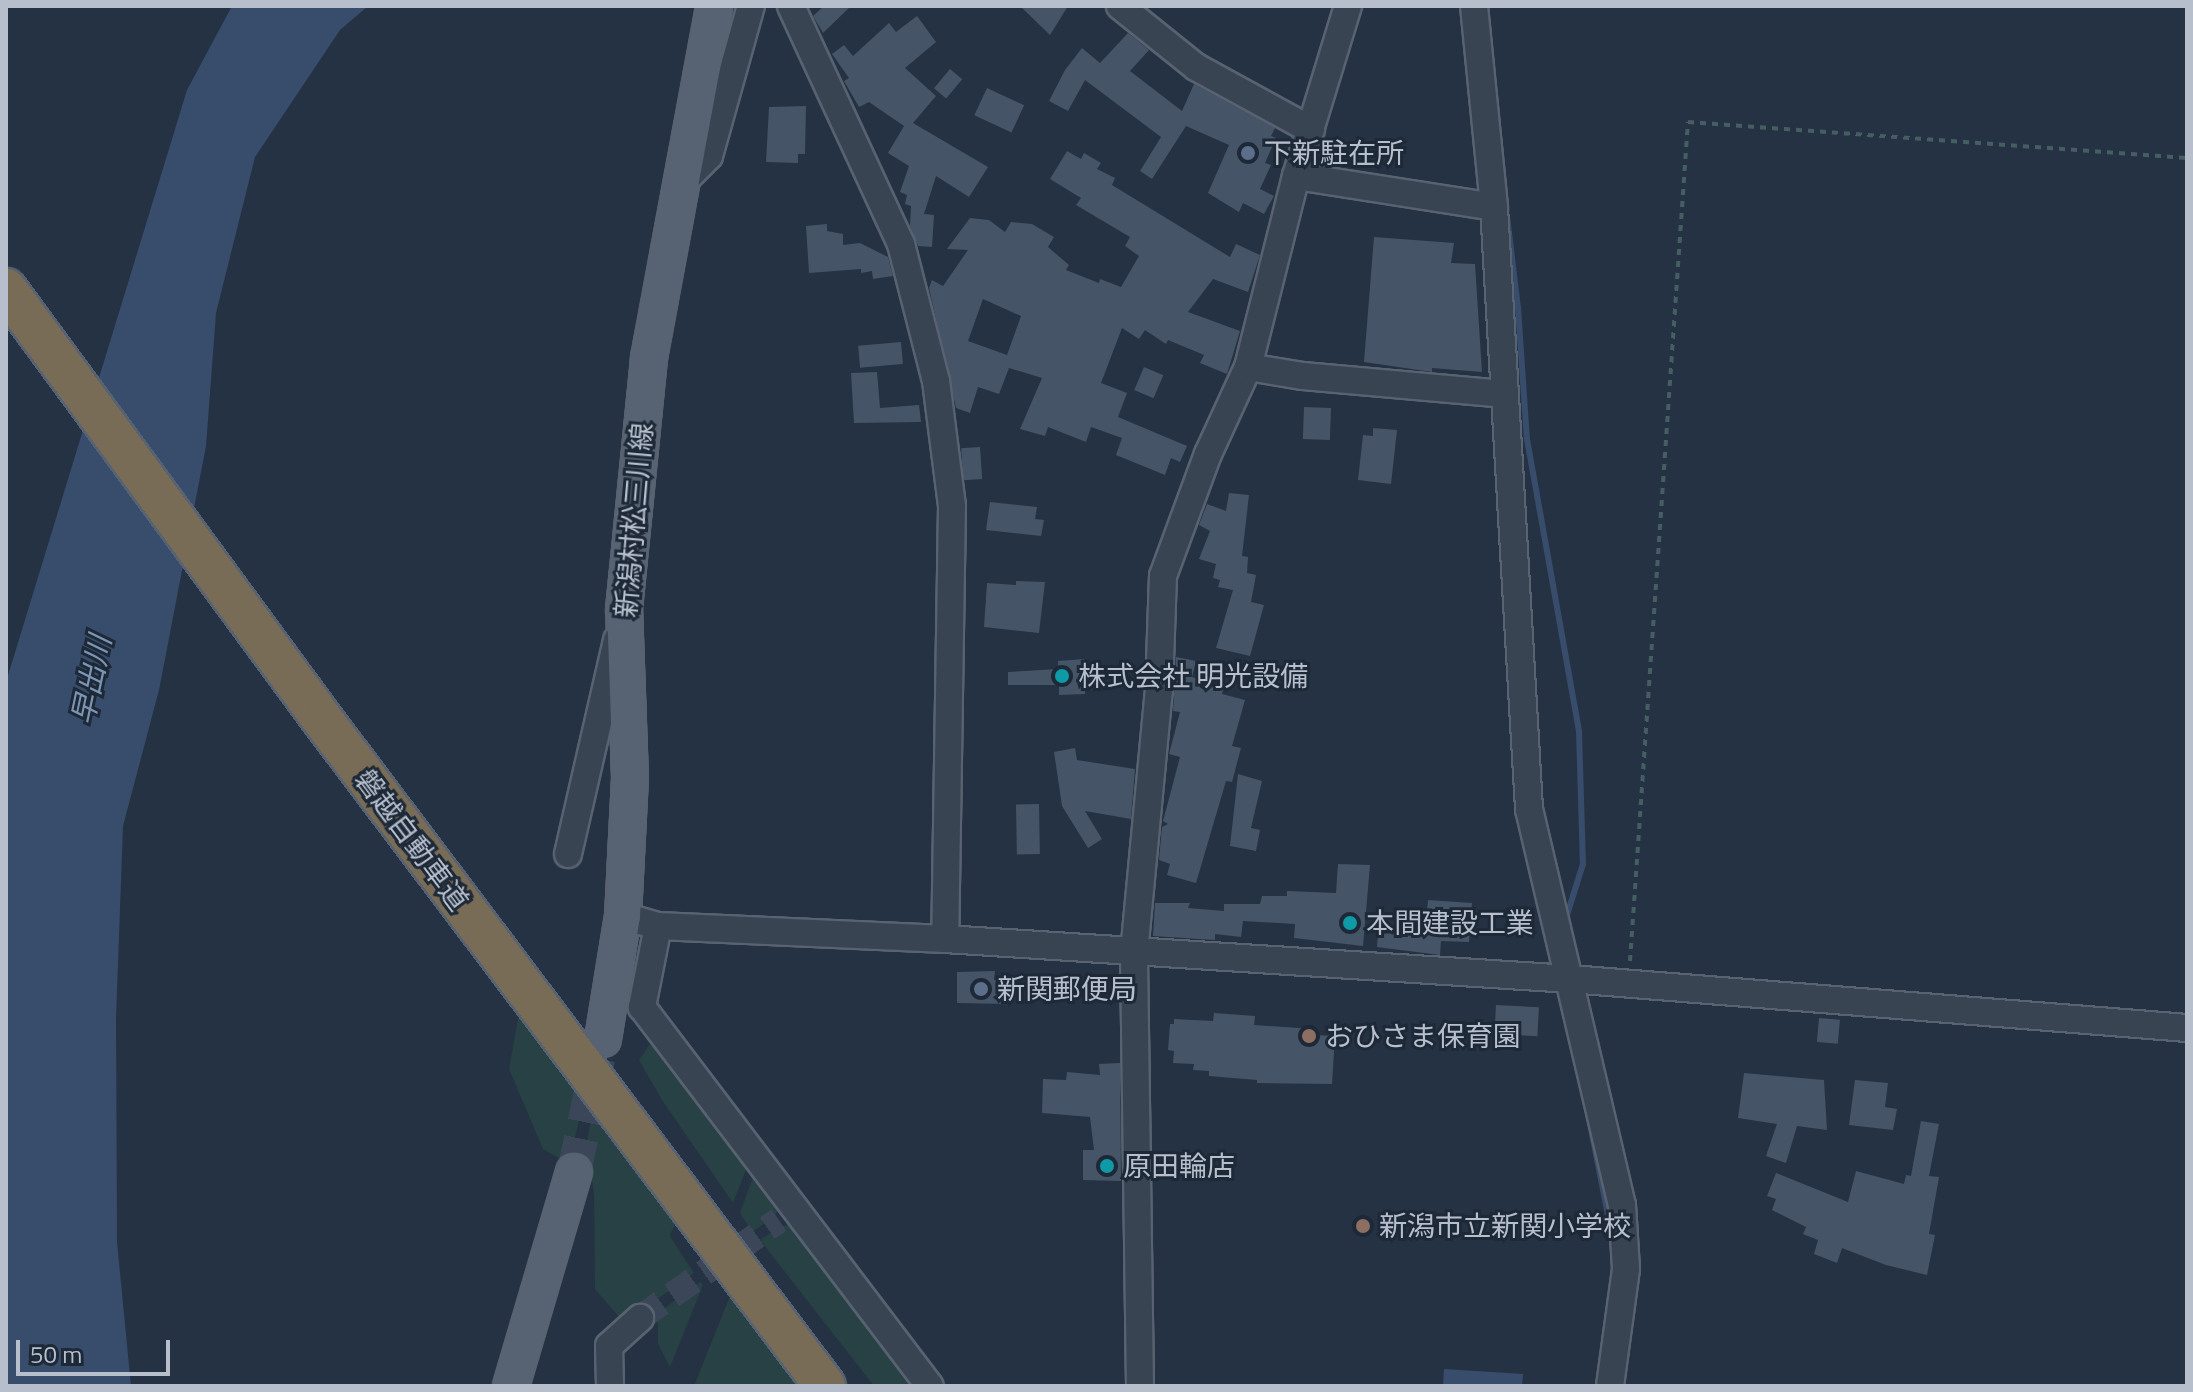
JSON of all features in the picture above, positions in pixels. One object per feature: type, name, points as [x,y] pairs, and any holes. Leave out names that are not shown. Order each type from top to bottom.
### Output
[{"type":"highway","name":"磐越自動車道","points":[[6,289],[509,970],[825,1386]]},
{"type":"main road","name":"新潟村松三川線","points":[[603,1039],[623,916],[630,778],[624,609],[649,358],[714,6]]},
{"type":"main road","points":[[511,1386],[574,1172]]},
{"type":"street","points":[[682,183],[709,156],[751,6]]},
{"type":"street","points":[[791,6],[901,244],[936,381],[952,506],[945,939]]},
{"type":"street","points":[[1120,6],[1196,67],[1311,130]]},
{"type":"street","points":[[1140,1386],[1134,953],[1159,690],[1163,576],[1208,454],[1248,367],[1296,176],[1348,6]]},
{"type":"street","points":[[1474,6],[1494,207],[1529,809],[1622,1205],[1626,1269],[1610,1386]]},
{"type":"street","points":[[1296,176],[1494,207]]},
{"type":"street","points":[[1248,367],[1303,376],[1503,394]]},
{"type":"street","points":[[568,854],[624,609]]},
{"type":"street","points":[[623,916],[658,926],[945,939],[1570,979],[2187,1028]]},
{"type":"street","points":[[658,926],[642,1007],[786,1214],[930,1386]]},
{"type":"street","points":[[610,1386],[609,1346],[640,1318]]},
{"type":"path","points":[[1628,984],[1688,122],[2187,158]]},
{"type":"green space","points":[[522,997],[586,1090],[569,1164],[543,1149],[509,1069]]},
{"type":"green space","points":[[649,1045],[663,1045],[749,1162],[733,1203],[662,1100],[639,1060]]},
{"type":"green space","points":[[596,1096],[677,1222],[671,1238],[694,1273],[624,1323],[595,1289],[594,1195],[587,1141]]},
{"type":"green space","points":[[754,1174],[783,1203],[774,1217],[752,1232],[740,1213]]},
{"type":"green space","points":[[797,1222],[923,1386],[874,1386],[760,1240],[780,1227]]},
{"type":"green space","points":[[700,1282],[703,1285],[670,1367],[658,1344],[658,1313]]},
{"type":"green space","points":[[732,1291],[805,1386],[694,1386]]},
{"type":"water","name":"早出川","points":[[232,6],[368,6],[340,30],[255,157],[216,313],[206,446],[159,690],[123,826],[116,1018],[117,1242],[131,1386],[6,1386],[6,682],[187,90]]},
{"type":"water","points":[[1444,1369],[1523,1374],[1522,1386],[1443,1386]]},
{"type":"building","points":[[824,6],[851,6],[823,33],[813,16]]},
{"type":"building","points":[[1020,6],[1068,6],[1050,35]]},
{"type":"building","points":[[917,16],[936,42],[905,68],[936,96],[913,123],[988,167],[969,197],[936,176],[924,214],[934,215],[932,247],[918,246],[910,226],[911,206],[905,204],[907,195],[900,192],[909,166],[888,153],[904,126],[869,102],[859,107],[844,81],[849,78],[832,54],[844,45],[853,56],[889,23],[896,32]]},
{"type":"building","points":[[1128,33],[1149,50],[1130,71],[1182,111],[1194,84],[1275,128],[1271,136],[1276,138],[1265,163],[1271,165],[1260,189],[1274,196],[1264,214],[1243,203],[1239,212],[1208,193],[1229,145],[1186,126],[1152,179],[1140,171],[1161,137],[1085,80],[1068,111],[1049,101],[1065,70],[1082,48],[1100,63]]},
{"type":"building","points":[[950,69],[962,79],[946,98],[934,88]]},
{"type":"building","points":[[987,88],[1024,105],[1011,133],[974,115]]},
{"type":"building","points":[[806,106],[805,154],[798,154],[798,163],[766,162],[769,107]]},
{"type":"building","points":[[1067,151],[1081,159],[1084,153],[1101,163],[1097,169],[1115,178],[1112,185],[1230,257],[1236,244],[1260,255],[1248,292],[1213,279],[1188,312],[1240,331],[1227,374],[1200,363],[1204,355],[1168,340],[1166,344],[1145,330],[1139,339],[1122,328],[1101,383],[1127,393],[1118,417],[1187,446],[1180,462],[1171,458],[1165,475],[1116,455],[1122,438],[1091,427],[1086,442],[1048,427],[1045,436],[1020,429],[1042,378],[1009,368],[999,394],[978,387],[970,413],[956,408],[929,288],[932,280],[943,286],[968,250],[947,249],[970,218],[989,220],[1005,232],[1011,222],[1032,224],[1054,237],[1048,247],[1069,265],[1066,270],[1099,283],[1100,279],[1121,287],[1139,256],[1125,246],[1130,237],[1076,205],[1081,198],[1050,179]],"holes":[[[983,299],[1021,316],[1007,355],[968,341]]]},
{"type":"building","points":[[827,224],[827,231],[843,234],[843,245],[860,243],[888,257],[893,276],[873,279],[872,271],[861,273],[861,269],[809,273],[806,226]]},
{"type":"building","points":[[1374,237],[1454,243],[1451,263],[1475,264],[1482,372],[1432,368],[1432,372],[1364,362]]},
{"type":"building","points":[[901,342],[903,364],[860,368],[858,346]]},
{"type":"building","points":[[1144,367],[1163,375],[1154,398],[1134,390]]},
{"type":"building","points":[[877,372],[880,408],[919,405],[921,422],[854,423],[851,373]]},
{"type":"building","points":[[1304,407],[1331,408],[1330,440],[1303,439]]},
{"type":"building","points":[[1373,428],[1397,430],[1391,484],[1358,480],[1363,435],[1373,436]]},
{"type":"building","points":[[980,447],[982,479],[963,480],[961,448]]},
{"type":"building","points":[[1229,493],[1249,495],[1242,556],[1248,557],[1247,573],[1256,575],[1251,602],[1264,605],[1250,656],[1216,648],[1233,590],[1218,587],[1220,580],[1213,578],[1216,564],[1199,559],[1210,531],[1199,525],[1207,504],[1226,511]]},
{"type":"building","points":[[990,502],[1037,507],[1035,519],[1044,520],[1041,536],[986,530]]},
{"type":"building","points":[[1016,581],[1045,582],[1039,633],[984,627],[987,583],[1016,585]]},
{"type":"building","points":[[1176,657],[1196,661],[1192,677],[1224,687],[1222,694],[1245,700],[1232,746],[1241,748],[1232,782],[1226,781],[1196,883],[1167,875],[1170,864],[1159,860],[1162,827],[1168,824],[1163,821],[1180,757],[1169,754],[1180,712],[1173,711]]},
{"type":"building","name":"株式会社 明光設備","points":[[1084,659],[1085,694],[1059,695],[1059,685],[1008,685],[1008,672],[1058,669],[1058,661]]},
{"type":"building","points":[[1075,748],[1077,760],[1135,769],[1131,819],[1085,811],[1102,839],[1088,848],[1062,806],[1054,752]]},
{"type":"building","points":[[1238,774],[1262,781],[1251,828],[1260,830],[1256,851],[1230,846]]},
{"type":"building","points":[[1016,804],[1039,804],[1040,854],[1017,854]]},
{"type":"building","points":[[1338,864],[1370,865],[1363,946],[1294,938],[1295,924],[1243,921],[1241,937],[1215,934],[1215,940],[1153,936],[1155,903],[1190,903],[1188,908],[1224,911],[1224,904],[1260,904],[1262,896],[1287,896],[1287,891],[1336,893]]},
{"type":"building","points":[[1428,900],[1472,903],[1469,942],[1441,941],[1440,955],[1377,947],[1378,934],[1425,932]]},
{"type":"building","points":[[995,971],[994,980],[1006,980],[1007,1004],[957,1003],[957,972]]},
{"type":"building","points":[[1496,1005],[1539,1007],[1537,1036],[1494,1034]]},
{"type":"building","points":[[1214,1013],[1255,1016],[1254,1025],[1313,1029],[1313,1035],[1335,1036],[1332,1084],[1257,1083],[1257,1080],[1209,1076],[1209,1071],[1193,1070],[1194,1064],[1173,1063],[1174,1051],[1168,1050],[1170,1024],[1174,1024],[1174,1019],[1213,1021]]},
{"type":"building","points":[[1819,1018],[1840,1020],[1838,1044],[1817,1042]]},
{"type":"building","points":[[1120,1063],[1121,1181],[1083,1180],[1083,1150],[1094,1150],[1090,1117],[1042,1113],[1043,1079],[1066,1080],[1067,1072],[1100,1075],[1099,1064]]},
{"type":"building","points":[[1744,1073],[1824,1080],[1827,1130],[1797,1126],[1786,1163],[1766,1156],[1777,1124],[1738,1118]]},
{"type":"building","points":[[1855,1080],[1888,1083],[1885,1107],[1897,1109],[1893,1130],[1849,1125]]},
{"type":"building","points":[[1921,1121],[1939,1124],[1929,1176],[1939,1177],[1929,1234],[1935,1235],[1927,1275],[1886,1265],[1842,1248],[1837,1263],[1814,1254],[1818,1240],[1803,1234],[1806,1227],[1772,1210],[1776,1199],[1767,1196],[1776,1173],[1848,1202],[1856,1171],[1904,1184],[1906,1175],[1911,1176]]},
{"type":"waterway","points":[[1507,216],[1518,308],[1527,439],[1579,731],[1583,864],[1565,921]]},
{"type":"waterway","points":[[1589,1119],[1611,1230]]},
{"type":"tunnel","points":[[574,1172],[598,1059]]},
{"type":"tunnel","points":[[640,1318],[779,1220]]},
{"type":"place","name":"下新駐在所","points":[[1248,153]]},
{"type":"place","name":"株式会社 明光設備","points":[[1062,676]]},
{"type":"place","name":"本間建設工業","points":[[1350,923]]},
{"type":"place","name":"新関郵便局","points":[[981,989]]},
{"type":"place","name":"おひさま保育園","points":[[1309,1036]]},
{"type":"place","name":"原田輪店","points":[[1107,1166]]},
{"type":"place","name":"新潟市立新関小学校","points":[[1363,1226]]}]
